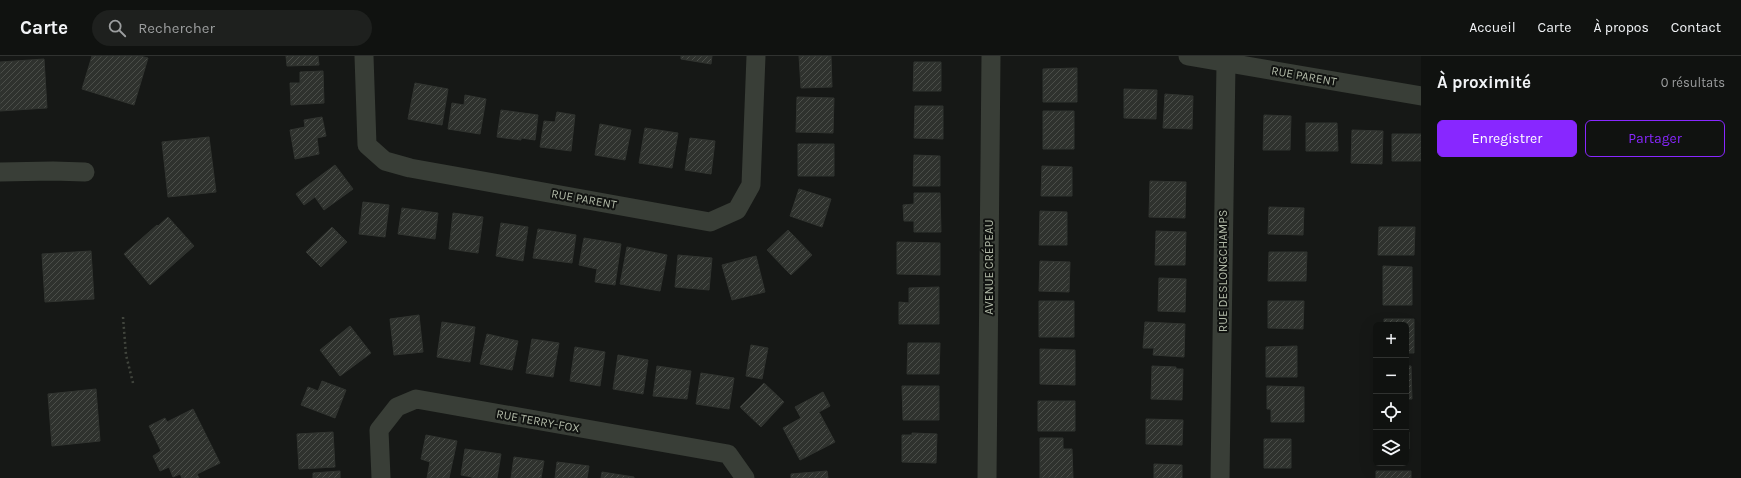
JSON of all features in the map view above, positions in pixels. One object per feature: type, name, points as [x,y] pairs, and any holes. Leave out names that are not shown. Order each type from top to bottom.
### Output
[{"type":"street","name":"RUE PARENT","points":[[364,56],[368,145],[385,161],[410,168],[710,222],[737,210],[751,185],[756,56]]},
{"type":"street","name":"AVENUE CRÉPEAU","points":[[987,478],[991,56]]},
{"type":"street","name":"RUE PARENT","points":[[1188,56],[1421,96]]},
{"type":"street","name":"RUE DESLONGCHAMPS","points":[[1220,478],[1226,63]]},
{"type":"street","points":[[0,172],[85,172]]},
{"type":"street","name":"RUE TERRY-FOX","points":[[381,478],[379,430],[397,407],[416,399],[728,454],[745,478]]},
{"type":"path","points":[[123,317],[126,355],[133,383]]},
{"type":"building","points":[[92,56],[140,56],[148,58],[134,105],[82,89]]},
{"type":"building","points":[[286,56],[318,56],[319,65],[287,66]]},
{"type":"building","points":[[681,56],[712,56],[711,64],[681,59]]},
{"type":"building","points":[[799,56],[831,56],[832,87],[801,88]]},
{"type":"building","points":[[44,59],[47,108],[0,111],[0,62]]},
{"type":"building","points":[[914,62],[941,62],[941,91],[913,91]]},
{"type":"building","points":[[1077,68],[1077,102],[1043,102],[1043,69]]},
{"type":"building","points":[[323,71],[324,103],[291,105],[290,83],[300,83],[300,72]]},
{"type":"building","points":[[415,83],[448,89],[442,125],[408,119]]},
{"type":"building","points":[[1124,89],[1157,90],[1156,119],[1124,118]]},
{"type":"building","points":[[1165,94],[1193,96],[1192,129],[1163,128]]},
{"type":"building","points":[[465,95],[486,99],[480,134],[448,129],[452,103],[464,105]]},
{"type":"building","points":[[797,97],[834,98],[833,133],[796,132]]},
{"type":"building","points":[[915,106],[943,106],[943,139],[914,138]]},
{"type":"building","points":[[501,110],[538,115],[535,140],[497,137]]},
{"type":"building","points":[[1043,111],[1074,111],[1074,149],[1043,149]]},
{"type":"building","points":[[557,112],[575,115],[571,151],[540,147],[544,121],[555,122]]},
{"type":"building","points":[[1264,115],[1291,116],[1290,150],[1263,150]]},
{"type":"building","points":[[322,117],[326,136],[317,138],[319,154],[295,159],[290,130],[305,127],[304,120]]},
{"type":"building","points":[[1306,123],[1337,123],[1338,151],[1306,151]]},
{"type":"building","points":[[600,124],[631,130],[625,160],[595,155]]},
{"type":"building","points":[[645,128],[678,133],[672,168],[639,163]]},
{"type":"building","points":[[1352,130],[1383,131],[1382,164],[1351,163]]},
{"type":"building","points":[[1392,134],[1421,134],[1421,161],[1392,161]]},
{"type":"building","points":[[209,137],[216,192],[168,197],[162,142]]},
{"type":"building","points":[[690,138],[715,141],[711,174],[685,170]]},
{"type":"building","points":[[798,144],[834,144],[834,176],[798,176]]},
{"type":"building","points":[[914,155],[940,156],[940,186],[913,186]]},
{"type":"building","points":[[335,165],[353,189],[324,210],[315,197],[304,205],[296,194]]},
{"type":"building","points":[[1042,166],[1072,167],[1072,196],[1041,196]]},
{"type":"building","points":[[1150,181],[1186,182],[1185,218],[1149,217]]},
{"type":"building","points":[[799,189],[831,199],[822,227],[790,216]]},
{"type":"building","points":[[914,193],[940,193],[941,232],[914,232],[914,221],[904,221],[903,205],[914,204]]},
{"type":"building","points":[[363,202],[389,205],[385,237],[359,234]]},
{"type":"building","points":[[1269,207],[1304,208],[1303,235],[1268,234]]},
{"type":"building","points":[[402,208],[438,213],[435,239],[398,234]]},
{"type":"building","points":[[1040,211],[1067,212],[1067,245],[1039,245]]},
{"type":"building","points":[[453,213],[483,217],[478,253],[449,249]]},
{"type":"building","points":[[168,217],[194,246],[150,285],[124,254]]},
{"type":"building","points":[[501,223],[528,227],[523,261],[496,256]]},
{"type":"building","points":[[332,227],[347,242],[321,267],[306,252]]},
{"type":"building","points":[[1379,227],[1415,227],[1414,255],[1378,255]]},
{"type":"building","points":[[538,229],[576,235],[572,263],[533,258]]},
{"type":"building","points":[[788,230],[812,255],[791,275],[767,250]]},
{"type":"building","points":[[1156,231],[1186,232],[1185,265],[1155,265]]},
{"type":"building","points":[[584,238],[621,244],[615,285],[595,282],[597,269],[579,265]]},
{"type":"building","points":[[897,242],[940,243],[940,275],[897,274]]},
{"type":"building","points":[[627,247],[667,255],[660,291],[620,284]]},
{"type":"building","points":[[91,251],[94,299],[45,302],[42,254]]},
{"type":"building","points":[[1269,252],[1307,252],[1306,281],[1268,281]]},
{"type":"building","points":[[678,255],[712,258],[709,290],[675,287]]},
{"type":"building","points":[[756,256],[765,292],[732,300],[722,265]]},
{"type":"building","points":[[1040,261],[1070,262],[1069,292],[1039,291]]},
{"type":"building","points":[[1383,266],[1412,267],[1412,305],[1383,305]]},
{"type":"building","points":[[1159,278],[1186,279],[1185,312],[1158,311]]},
{"type":"building","points":[[939,287],[939,324],[899,324],[899,302],[909,303],[909,288]]},
{"type":"building","points":[[1039,301],[1074,301],[1074,337],[1039,337]]},
{"type":"building","points":[[1268,301],[1304,301],[1303,329],[1268,328]]},
{"type":"building","points":[[419,315],[423,352],[394,355],[390,319]]},
{"type":"building","points":[[1384,319],[1414,319],[1414,353],[1409,353],[1409,322],[1384,322]]},
{"type":"building","points":[[442,322],[475,327],[470,362],[437,357]]},
{"type":"building","points":[[1145,322],[1185,324],[1184,357],[1153,355],[1154,348],[1143,348]]},
{"type":"building","points":[[350,326],[371,353],[340,376],[320,350]]},
{"type":"building","points":[[487,334],[518,341],[512,370],[480,364]]},
{"type":"building","points":[[532,339],[559,343],[553,377],[526,373]]},
{"type":"building","points":[[908,343],[940,343],[939,374],[907,374]]},
{"type":"building","points":[[751,345],[768,348],[762,379],[746,376]]},
{"type":"building","points":[[1297,346],[1297,377],[1266,377],[1266,347]]},
{"type":"building","points":[[575,347],[605,352],[600,386],[570,381]]},
{"type":"building","points":[[1040,349],[1075,350],[1075,385],[1040,384]]},
{"type":"building","points":[[618,355],[648,360],[643,394],[613,389]]},
{"type":"building","points":[[657,366],[691,371],[687,399],[653,396]]},
{"type":"building","points":[[1152,366],[1176,367],[1176,369],[1183,369],[1182,400],[1151,399]]},
{"type":"building","points":[[1409,366],[1411,366],[1412,399],[1409,399]]},
{"type":"building","points":[[701,373],[734,378],[729,409],[696,404]]},
{"type":"building","points":[[322,381],[346,390],[335,418],[301,405],[308,387],[318,391]]},
{"type":"building","points":[[764,383],[784,402],[761,427],[740,407]]},
{"type":"building","points":[[902,386],[939,386],[939,420],[903,420]]},
{"type":"building","points":[[1267,386],[1304,387],[1304,422],[1271,422],[1271,409],[1267,409]]},
{"type":"building","points":[[96,389],[100,441],[52,446],[48,394]]},
{"type":"building","points":[[823,392],[830,406],[819,412],[835,442],[800,460],[783,428],[801,418],[795,407]]},
{"type":"building","points":[[1038,401],[1075,401],[1075,431],[1038,431]]},
{"type":"building","points":[[193,409],[220,463],[197,474],[199,478],[182,478],[180,474],[173,477],[169,467],[160,471],[153,456],[161,451],[149,426],[165,418],[167,422]]},
{"type":"building","points":[[1146,419],[1183,420],[1182,445],[1146,444]]},
{"type":"building","points":[[333,432],[335,467],[299,469],[297,434]]},
{"type":"building","points":[[912,433],[937,434],[936,463],[902,462],[902,435],[912,435]]},
{"type":"building","points":[[426,435],[457,441],[449,478],[427,478],[430,462],[421,459]]},
{"type":"building","points":[[1040,438],[1063,438],[1063,449],[1072,449],[1073,478],[1040,478]]},
{"type":"building","points":[[1264,439],[1291,439],[1291,468],[1264,468]]},
{"type":"building","points":[[465,449],[501,454],[497,478],[472,478],[461,475]]},
{"type":"building","points":[[514,457],[544,461],[541,478],[511,478]]},
{"type":"building","points":[[557,462],[589,466],[587,478],[555,478]]},
{"type":"building","points":[[1154,464],[1182,465],[1182,478],[1154,478]]},
{"type":"building","points":[[340,471],[340,478],[313,478],[313,473]]},
{"type":"building","points":[[827,471],[828,478],[791,478],[791,474]]},
{"type":"building","points":[[1376,471],[1411,471],[1411,478],[1376,478]]},
{"type":"building","points":[[602,472],[634,477],[634,478],[601,478]]}]
